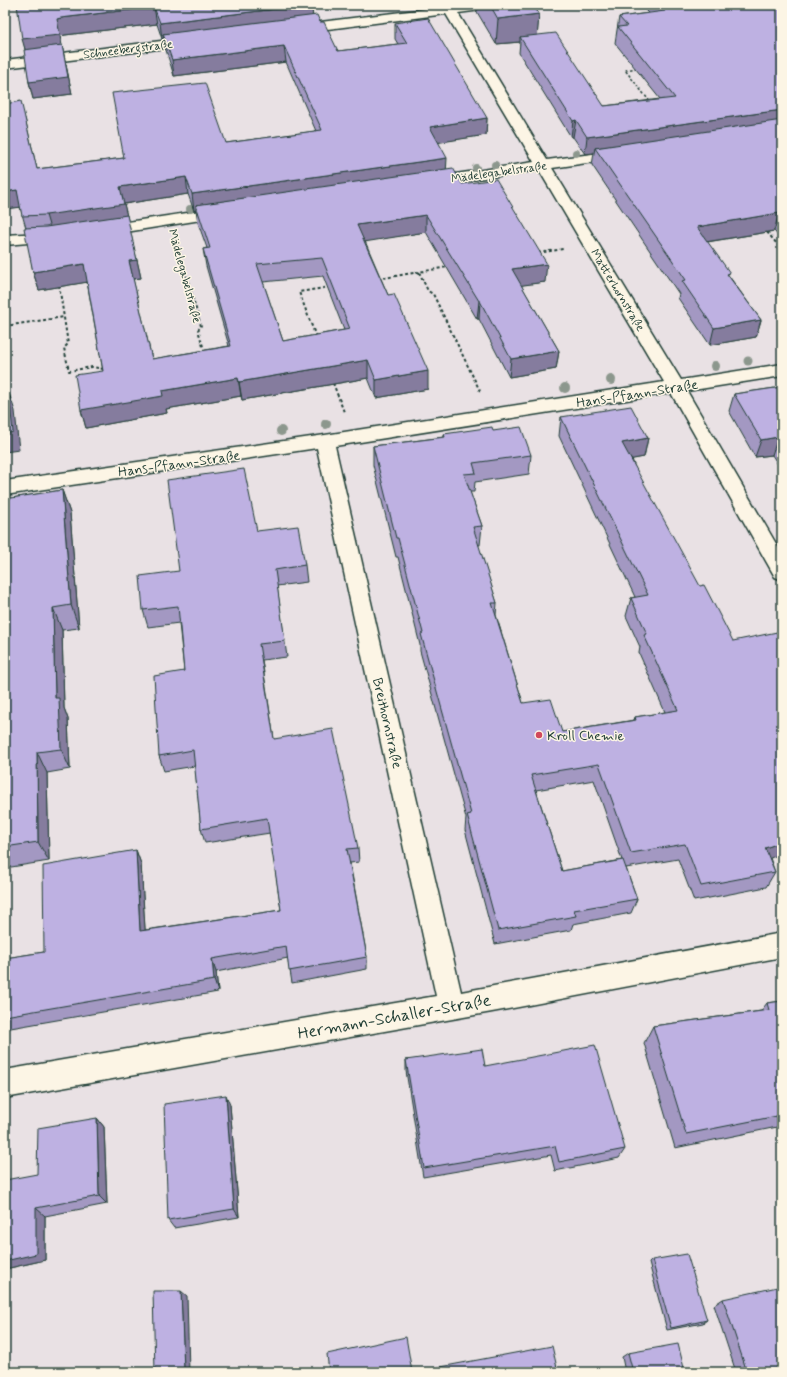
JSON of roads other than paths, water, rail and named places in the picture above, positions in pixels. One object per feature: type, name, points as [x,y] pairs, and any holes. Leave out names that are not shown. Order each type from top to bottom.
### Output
[{"type":"street","points":[[281,30],[449,7],[489,5]]},
{"type":"street","name":"Matterhornstraße","points":[[449,7],[590,245],[676,386],[782,572]]},
{"type":"street","name":"Schneebergstraße","points":[[5,64],[203,40]]},
{"type":"street","name":"Mädelegabelstraße","points":[[416,184],[638,152]]},
{"type":"street","name":"Mädelegabelstraße","points":[[89,233],[240,210]]},
{"type":"street","points":[[5,240],[51,238],[74,235]]},
{"type":"street","name":"Hans-Pfann-Straße","points":[[5,488],[353,437],[782,370]]},
{"type":"street","name":"Breithornstraße","points":[[325,441],[451,1006]]},
{"type":"street","name":"Hermann-Schaller-Straße","points":[[5,1084],[451,1006],[782,945]]},
{"type":"place","name":"Kroll Chemie","points":[[539,735]]}]
